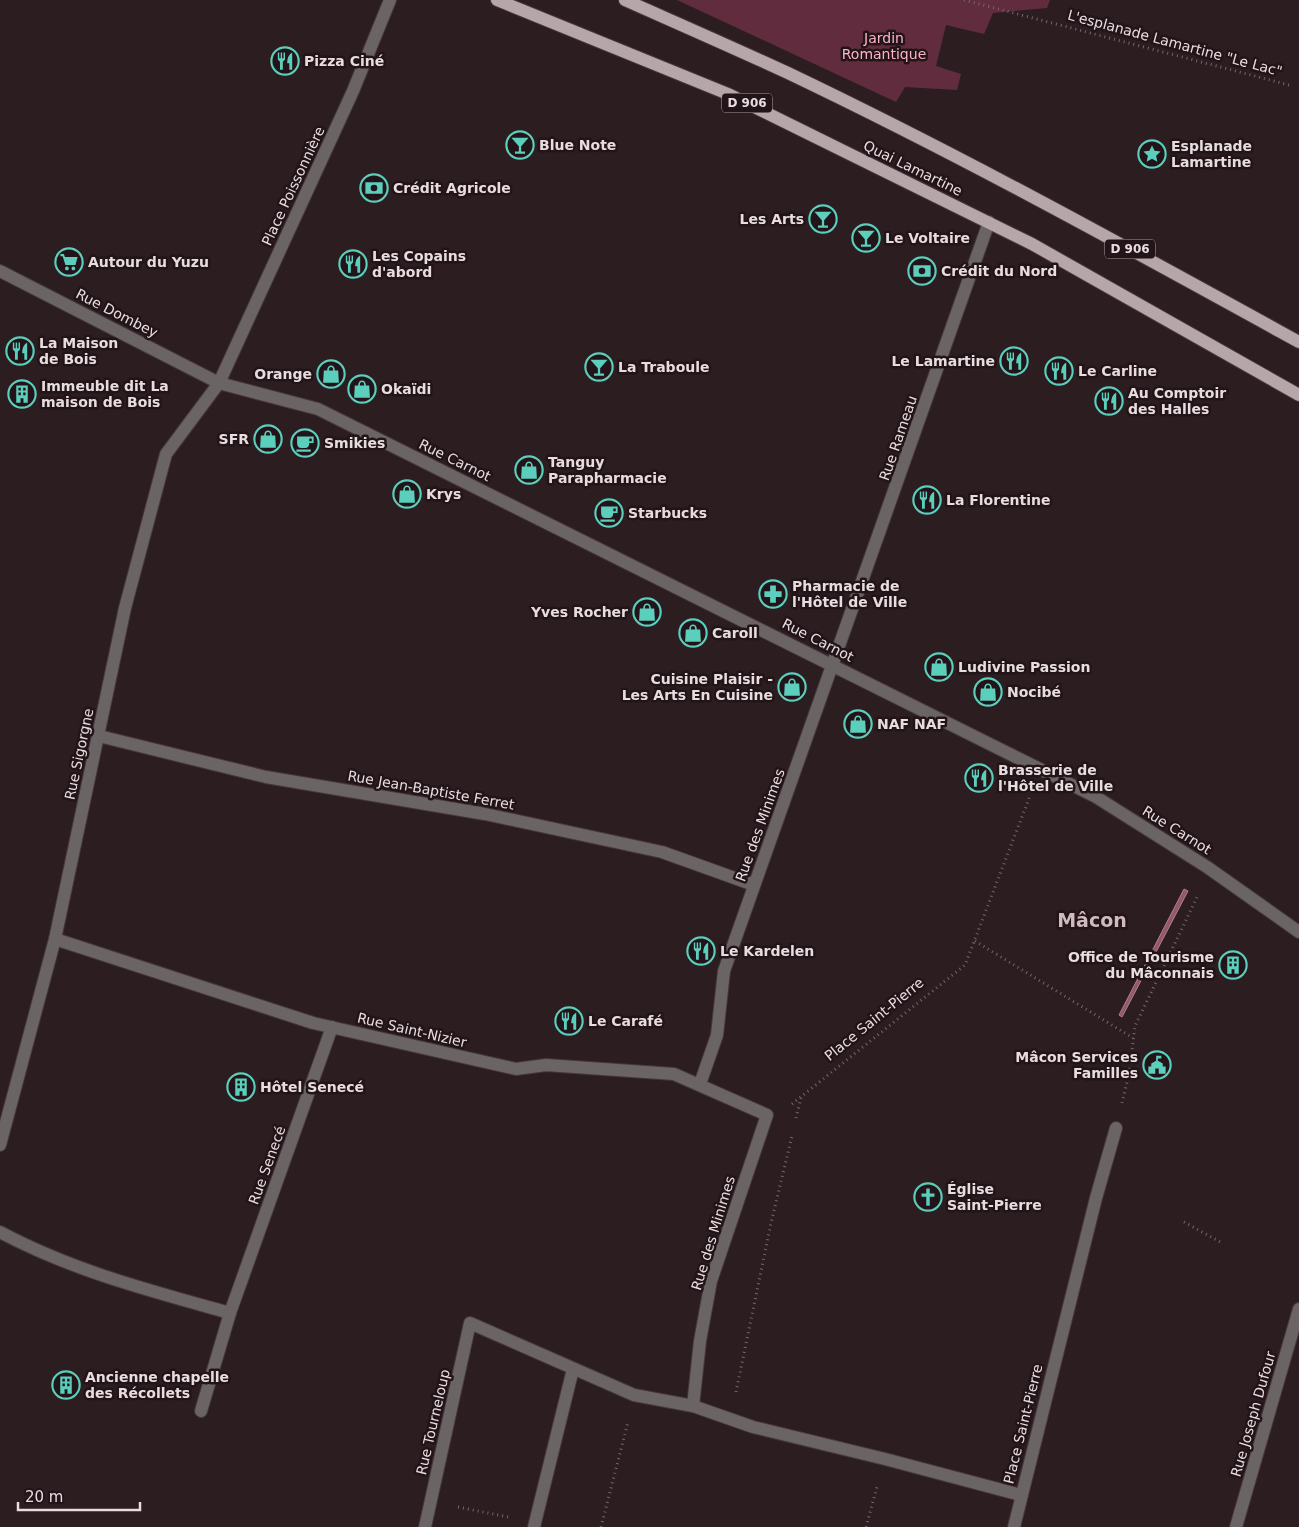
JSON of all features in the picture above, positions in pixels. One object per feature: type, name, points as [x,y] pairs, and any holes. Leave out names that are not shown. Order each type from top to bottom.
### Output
[{"type":"main road","name":"Quai Lamartine","points":[[497,0],[728,94],[989,222],[1032,244],[1299,395]]},
{"type":"main road","name":"Quai Lamartine","points":[[625,0],[788,73],[960,160],[1054,208],[1299,342]]},
{"type":"street","name":"Place Poissonnière","points":[[221,378],[353,91],[390,0]]},
{"type":"street","name":"Rue Rameau","points":[[834,665],[989,222]]},
{"type":"street","name":"Rue Dombey","points":[[0,271],[221,378]]},
{"type":"street","name":"Rue Carnot","points":[[221,378],[318,409],[1096,797],[1210,870],[1299,932]]},
{"type":"street","name":"Rue Sigorgne","points":[[0,1145],[6,1106],[55,939],[125,608],[166,454],[221,378]]},
{"type":"street","name":"Rue des Minimes","points":[[700,1084],[717,1035],[724,971],[834,665]]},
{"type":"street","name":"Rue Jean-Baptiste Ferret","points":[[99,736],[266,777],[485,814],[662,852],[754,885]]},
{"type":"street","name":"Rue Saint-Nizier","points":[[55,939],[332,1028],[516,1069],[546,1066],[674,1074],[767,1115]]},
{"type":"street","name":"Rue Senecé","points":[[201,1410],[230,1314],[332,1028]]},
{"type":"street","name":"Rue des Minimes","points":[[693,1406],[700,1341],[711,1281],[767,1115]]},
{"type":"street","name":"Place Saint-Pierre","points":[[693,1406],[753,1427],[885,1459],[1021,1496],[1093,1207],[1116,1128]]},
{"type":"street","points":[[0,1232],[34,1250],[107,1278],[230,1314]]},
{"type":"street","name":"Rue Joseph Dufour","points":[[1236,1527],[1299,1309]]},
{"type":"street","name":"Rue Tourneloup","points":[[425,1527],[470,1323],[573,1369]]},
{"type":"street","points":[[534,1525],[573,1369],[634,1395],[693,1406]]},
{"type":"street","points":[[1014,1527],[1021,1496]]},
{"type":"path","name":"L'esplanade Lamartine \"Le Lac\"","points":[[964,0],[1293,86]]},
{"type":"path","points":[[1041,769],[975,941],[1133,1038]]},
{"type":"path","points":[[1129,1074],[1135,1026],[1210,870]]},
{"type":"path","name":"Place Saint-Pierre","points":[[767,1115],[785,1110],[965,965],[975,941]]},
{"type":"path","points":[[794,1126],[802,1096]]},
{"type":"path","points":[[731,1419],[771,1223],[792,1135]]},
{"type":"path","points":[[1184,1222],[1222,1244]]},
{"type":"path","points":[[601,1527],[634,1395]]},
{"type":"path","points":[[866,1527],[885,1459]]},
{"type":"path","points":[[430,1501],[534,1525]]},
{"type":"green space","name":"Jardin Romantique","points":[[677,0],[1050,0],[1047,8],[993,13],[984,34],[946,25],[936,66],[961,74],[957,90],[905,87],[896,102]]},
{"type":"shaded area","points":[[1184,889],[1188,891],[1122,1017],[1119,1015]]},
{"type":"place","name":"Pizza Ciné","points":[[285,61]]},
{"type":"place","name":"Blue Note","points":[[520,145]]},
{"type":"place","name":"Esplanade Lamartine","points":[[1152,154]]},
{"type":"place","name":"Crédit Agricole","points":[[374,188]]},
{"type":"place","name":"Les Arts","points":[[823,219]]},
{"type":"place","name":"Le Voltaire","points":[[866,238]]},
{"type":"place","name":"Autour du Yuzu","points":[[69,262]]},
{"type":"place","name":"Les Copains d'abord","points":[[353,264]]},
{"type":"place","name":"Crédit du Nord","points":[[922,271]]},
{"type":"place","name":"La Maison de Bois","points":[[20,351]]},
{"type":"place","name":"Le Lamartine","points":[[1014,361]]},
{"type":"place","name":"La Traboule","points":[[599,367]]},
{"type":"place","name":"Le Carline","points":[[1059,371]]},
{"type":"place","name":"Orange","points":[[331,374]]},
{"type":"place","name":"Okaïdi","points":[[362,389]]},
{"type":"place","name":"Immeuble dit La maison de Bois","points":[[22,394]]},
{"type":"place","name":"Au Comptoir des Halles","points":[[1109,401]]},
{"type":"place","name":"SFR","points":[[268,439]]},
{"type":"place","name":"Smikies","points":[[305,443]]},
{"type":"place","name":"Tanguy Parapharmacie","points":[[529,470]]},
{"type":"place","name":"Krys","points":[[407,494]]},
{"type":"place","name":"La Florentine","points":[[927,500]]},
{"type":"place","name":"Starbucks","points":[[609,513]]},
{"type":"place","name":"Pharmacie de l'Hôtel de Ville","points":[[773,594]]},
{"type":"place","name":"Yves Rocher","points":[[647,612]]},
{"type":"place","name":"Caroll","points":[[693,633]]},
{"type":"place","name":"Ludivine Passion","points":[[939,667]]},
{"type":"place","name":"Cuisine Plaisir - Les Arts En Cuisine","points":[[792,687]]},
{"type":"place","name":"Nocibé","points":[[988,692]]},
{"type":"place","name":"NAF NAF","points":[[858,724]]},
{"type":"place","name":"Brasserie de l'Hôtel de Ville","points":[[979,778]]},
{"type":"place","name":"Le Kardelen","points":[[701,951]]},
{"type":"place","name":"Office de Tourisme du Mâconnais","points":[[1233,965]]},
{"type":"place","name":"Le Carafé","points":[[569,1021]]},
{"type":"place","name":"Mâcon Services Familles","points":[[1157,1065]]},
{"type":"place","name":"Hôtel Senecé","points":[[241,1087]]},
{"type":"place","name":"Église Saint-Pierre","points":[[928,1197]]},
{"type":"place","name":"Ancienne chapelle des Récollets","points":[[66,1385]]},
{"type":"district","name":"Mâcon","points":[[1092,920]]}]
